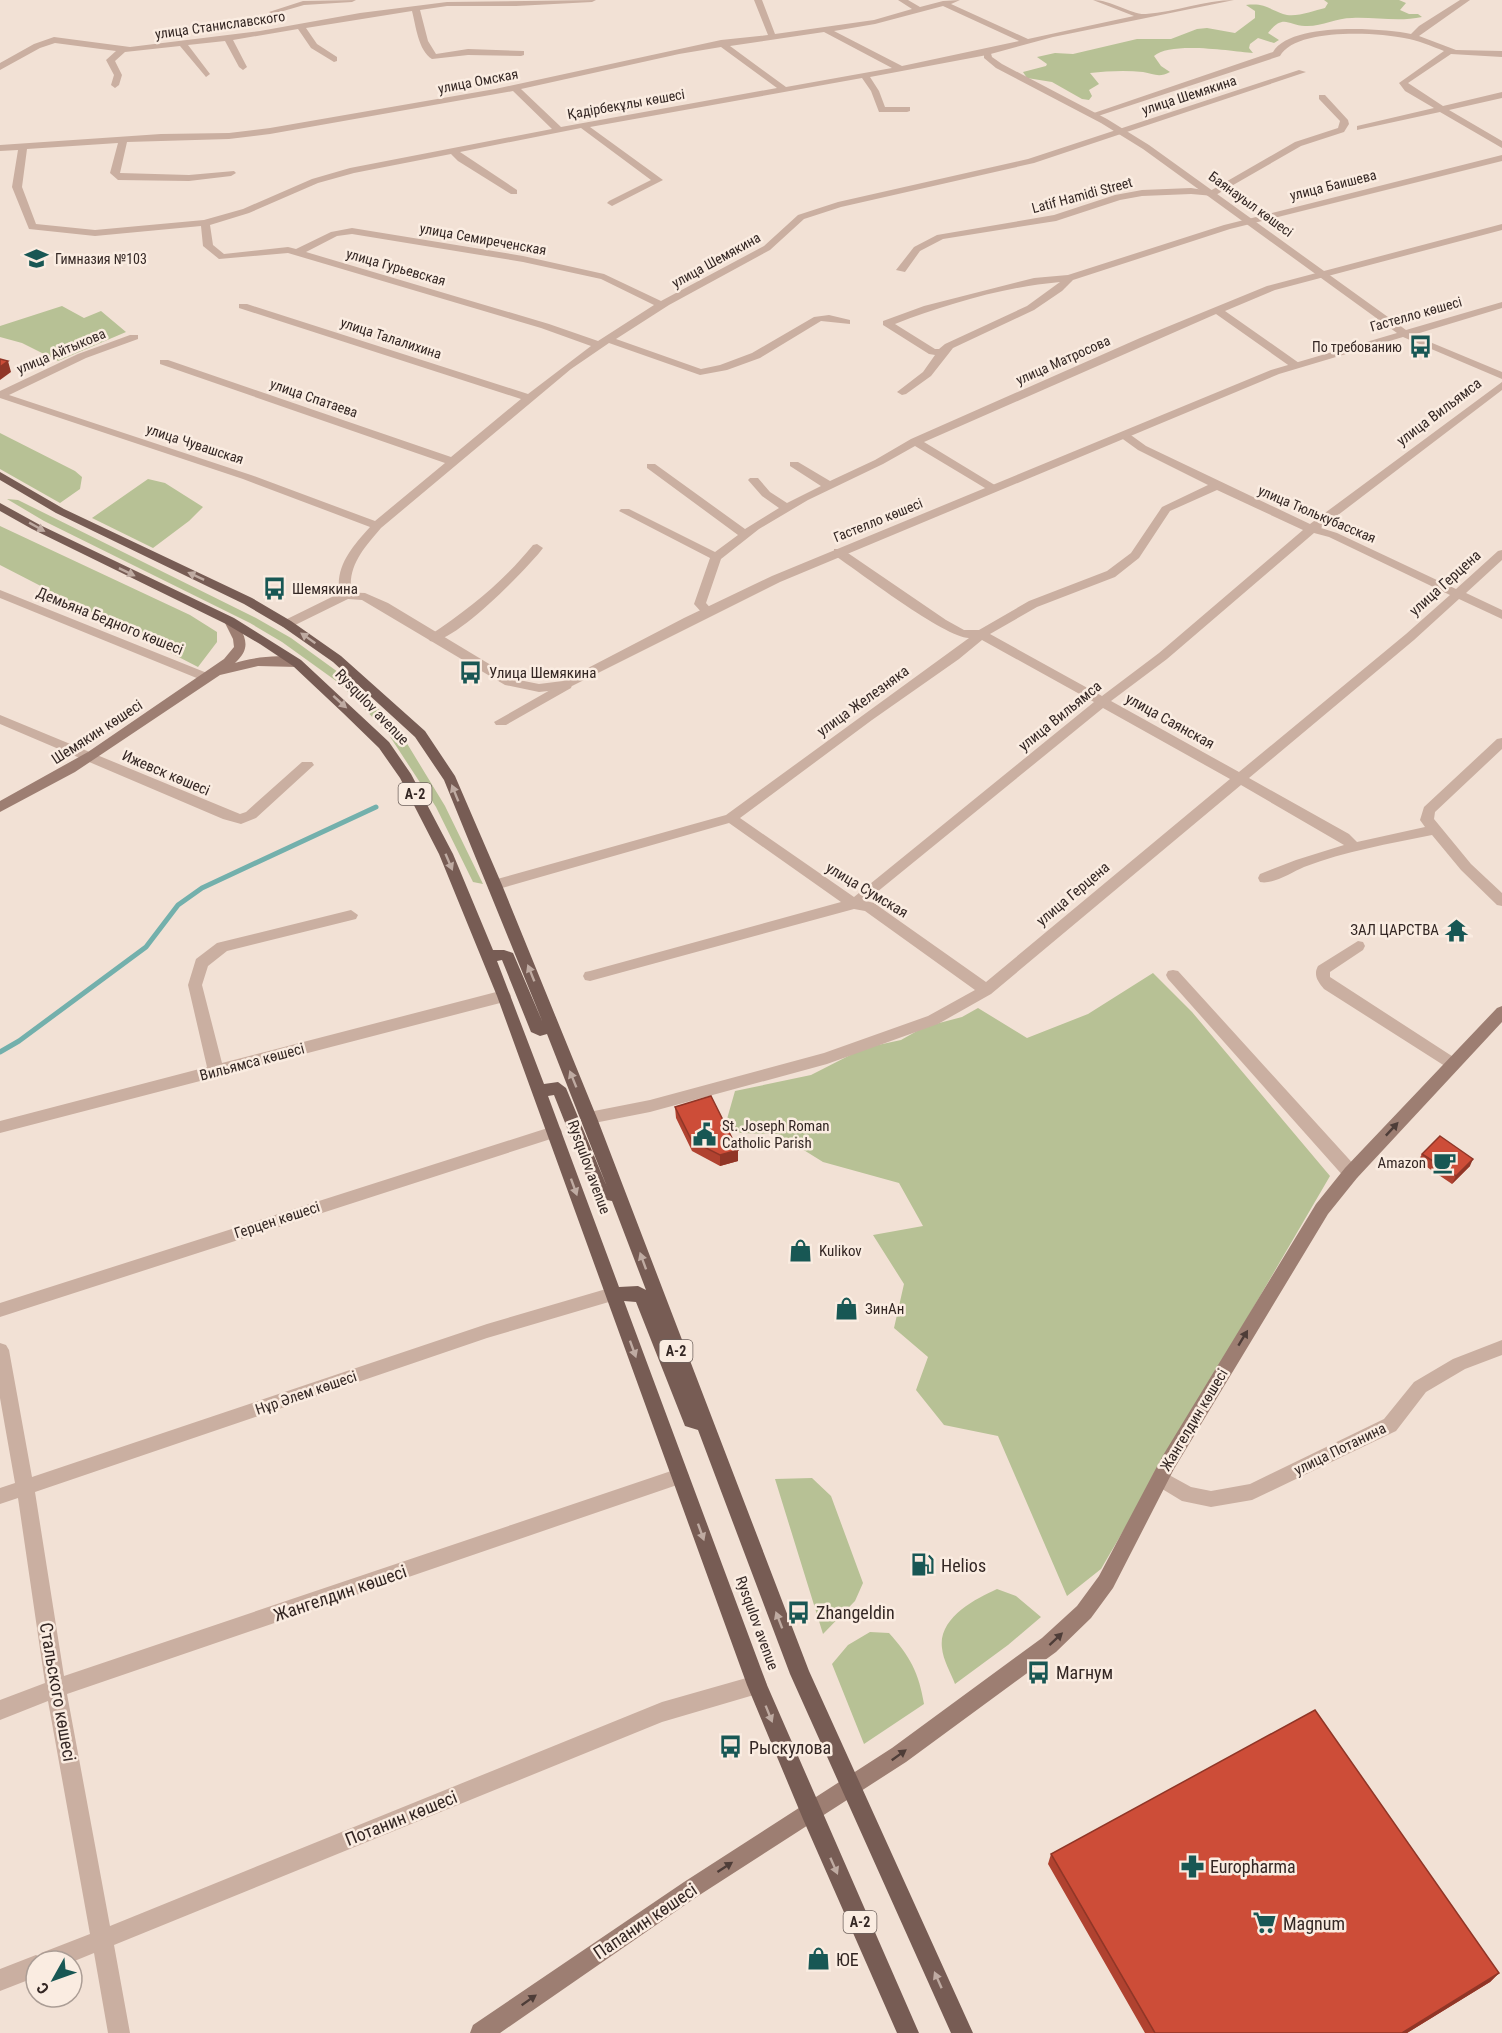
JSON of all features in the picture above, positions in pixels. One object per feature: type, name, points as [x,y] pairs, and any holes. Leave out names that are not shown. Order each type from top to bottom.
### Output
[{"type":"main road","points":[[0,475],[14,484]]},
{"type":"main road","points":[[0,491],[14,484]]},
{"type":"main road","name":"Rysqulov avenue","points":[[14,484],[90,526],[248,601],[287,624],[337,659],[420,734],[450,779],[589,1118],[800,1674],[962,2033]]},
{"type":"main road","name":"Rysqulov avenue","points":[[0,506],[75,547],[230,621],[297,663],[384,745],[406,777],[446,854],[504,996],[757,1685],[810,1812],[908,2033]]},
{"type":"main road","name":"Шемякин көшесі","points":[[0,807],[26,795],[90,758],[208,678],[239,651],[241,641],[230,621]]},
{"type":"main road","name":"Шемякин көшесі","points":[[208,678],[241,664],[258,660],[272,659],[297,663]]},
{"type":"main road","points":[[487,956],[504,955],[508,957],[536,1028],[540,1030],[552,1027]]},
{"type":"main road","name":"Жангелдин көшесі","points":[[810,1812],[899,1755],[1049,1645],[1084,1612],[1106,1582],[1160,1478],[1322,1209],[1351,1173],[1502,1012]]},
{"type":"main road","points":[[540,1091],[558,1088],[561,1092],[601,1193],[618,1195]]},
{"type":"main road","points":[[612,1294],[638,1293],[643,1298],[692,1420],[704,1423]]},
{"type":"main road","name":"Папанин көшесі","points":[[481,2033],[690,1889],[810,1812]]},
{"type":"street","points":[[273,12],[303,3],[352,0]]},
{"type":"street","name":"улица Станиславского","points":[[0,67],[37,46],[54,40],[122,50],[228,38],[446,2],[516,4],[592,0]]},
{"type":"street","points":[[758,0],[772,36]]},
{"type":"street","points":[[902,0],[920,11]]},
{"type":"street","name":"улица Омская","points":[[0,148],[229,136],[270,131],[515,88],[679,51],[875,22],[956,0]]},
{"type":"street","points":[[1097,0],[1143,17]]},
{"type":"street","name":"Қадірбекұлы көшесі","points":[[23,146],[17,187],[32,226],[95,233],[206,223],[246,211],[314,181],[352,170],[582,125],[865,76],[1230,0]]},
{"type":"street","points":[[1449,0],[1463,2]]},
{"type":"street","points":[[1413,37],[1422,28],[1463,2]]},
{"type":"street","points":[[943,3],[1026,41]]},
{"type":"street","points":[[415,8],[424,41],[430,54],[435,57],[468,52],[521,53]]},
{"type":"street","points":[[301,27],[314,46],[334,59]]},
{"type":"street","points":[[824,29],[901,69]]},
{"type":"street","points":[[1092,115],[1277,54],[1281,46],[1287,42],[1312,37],[1386,31],[1413,37],[1449,51],[1485,55],[1502,54]]},
{"type":"street","points":[[228,38],[243,67]]},
{"type":"street","points":[[182,44],[206,74]]},
{"type":"street","points":[[721,44],[785,90]]},
{"type":"street","points":[[115,85],[118,75],[110,60],[122,50]]},
{"type":"street","points":[[1449,51],[1443,58],[1409,76],[1403,83],[1502,145]]},
{"type":"street","name":"Баянауыл көшесі","points":[[987,52],[988,58],[999,66],[1120,131],[1403,333],[1424,345],[1502,376]]},
{"type":"street","name":"улица Шемякина","points":[[346,596],[343,582],[348,564],[359,546],[378,526],[567,367],[602,342],[662,305],[767,248],[801,217],[811,212],[1010,166],[1302,72]]},
{"type":"street","points":[[865,76],[875,91],[882,110],[907,109]]},
{"type":"street","points":[[515,88],[558,130]]},
{"type":"street","points":[[1360,128],[1502,95]]},
{"type":"street","points":[[1211,194],[1298,144],[1341,130],[1345,124],[1344,120],[1322,97]]},
{"type":"street","points":[[582,125],[658,180],[612,203]]},
{"type":"street","points":[[123,140],[115,173],[118,177],[189,178],[231,174]]},
{"type":"street","points":[[454,151],[461,159],[514,192]]},
{"type":"street","name":"улица Баишева","points":[[1069,278],[1061,289],[1027,310],[940,352],[933,352],[887,323],[928,308],[1034,281],[1069,278],[1249,221],[1502,158]]},
{"type":"street","name":"Latif Hamidi Street","points":[[901,270],[917,249],[940,237],[1056,218],[1118,197],[1142,193],[1191,191],[1211,194]]},
{"type":"street","name":"улица Гурьевская","points":[[206,223],[208,246],[222,257],[288,250],[397,280],[700,372],[744,361],[773,347],[816,320],[826,317],[846,322]]},
{"type":"street","name":"улица Матросова","points":[[716,557],[787,508],[915,441],[1217,310],[1271,288],[1502,227]]},
{"type":"street","name":"улица Семиреченская","points":[[296,253],[334,234],[343,232],[385,235],[523,259],[604,277],[662,305]]},
{"type":"street","name":"Гастелло көшесі","points":[[346,596],[365,597],[384,606],[510,682],[539,688],[566,685],[707,611],[838,552],[1254,380],[1403,333],[1502,305]]},
{"type":"street","name":"улица Талалихина","points":[[243,306],[531,399]]},
{"type":"street","points":[[1217,310],[1295,366]]},
{"type":"street","name":"улица Айтыкова","points":[[1,394],[82,356],[134,337]]},
{"type":"street","points":[[902,392],[924,378],[937,363],[940,352]]},
{"type":"street","name":"улица Спатаева","points":[[164,362],[454,462]]},
{"type":"street","name":"улица Вильямса","points":[[590,976],[854,904],[947,826],[1163,656],[1311,529],[1502,385]]},
{"type":"street","name":"улица Чувашская","points":[[1,394],[7,398],[247,477],[378,526]]},
{"type":"street","name":"улица Тюлькубасская","points":[[1124,435],[1142,448],[1296,524],[1333,535],[1502,615]]},
{"type":"street","points":[[915,441],[994,489]]},
{"type":"street","points":[[794,464],[829,486]]},
{"type":"street","points":[[651,466],[746,535]]},
{"type":"street","points":[[754,480],[766,494],[787,508]]},
{"type":"street","name":"улица Железняка","points":[[495,885],[731,818],[867,717],[955,656],[981,634],[1033,604],[1111,574],[1135,555],[1166,509],[1208,491],[1216,485]]},
{"type":"street","points":[[625,511],[716,557],[700,604],[707,611]]},
{"type":"street","points":[[434,638],[479,609],[515,576],[537,548]]},
{"type":"street","name":"улица Саянская","points":[[838,552],[942,623],[962,634],[981,634],[1344,837],[1354,847]]},
{"type":"street","name":"улица Герцена","points":[[589,1118],[709,1092],[827,1058],[933,1020],[986,990],[1410,637],[1502,554]]},
{"type":"street","name":"Демьяна Бедного көшесі","points":[[0,594],[208,678]]},
{"type":"street","points":[[287,624],[346,596]]},
{"type":"street","points":[[501,723],[566,685]]},
{"type":"street","name":"Ижевск көшесі","points":[[0,719],[228,816],[241,819],[252,815],[307,765]]},
{"type":"street","points":[[1502,742],[1429,810],[1426,820],[1466,867],[1502,901]]},
{"type":"street","name":"улица Сумская","points":[[731,818],[854,904],[869,907],[986,990]]},
{"type":"street","points":[[1265,878],[1300,863],[1354,847],[1433,830]]},
{"type":"street","points":[[216,1072],[195,986],[201,963],[222,946],[351,915]]},
{"type":"street","points":[[1358,946],[1323,970],[1323,978],[1329,985],[1453,1064]]},
{"type":"street","points":[[1173,975],[1351,1173]]},
{"type":"street","name":"Вильямса көшесі","points":[[0,1126],[504,996]]},
{"type":"street","name":"Герцен көшесі","points":[[0,1310],[554,1132]]},
{"type":"street","name":"Нұр Әлем көшесі","points":[[0,1496],[487,1331],[612,1294]]},
{"type":"street","name":"улица Потанина","points":[[1160,1478],[1188,1495],[1211,1499],[1252,1492],[1390,1425],[1420,1387],[1459,1365],[1502,1347]]},
{"type":"street","name":"Стальского көшесі","points":[[0,1350],[25,1487],[56,1688],[119,2033]]},
{"type":"street","name":"Жангелдин көшесі","points":[[0,1710],[56,1688],[680,1476]]},
{"type":"street","name":"Потанин көшесі","points":[[79,1949],[662,1712],[757,1685]]},
{"type":"street","points":[[0,1980],[24,1971]]},
{"type":"green space","points":[[1324,0],[1399,0],[1406,3],[1400,10],[1422,17],[1346,18],[1311,26],[1282,22],[1268,33],[1279,40],[1274,43],[1258,38],[1250,44],[1249,48],[1253,53],[1201,48],[1162,51],[1154,56],[1161,66],[1170,72],[1163,75],[1123,71],[1090,73],[1099,84],[1089,90],[1092,96],[1089,100],[1082,99],[1052,82],[1027,78],[1023,72],[1046,66],[1047,64],[1037,57],[1055,53],[1073,54],[1137,39],[1171,39],[1197,29],[1207,28],[1235,33],[1255,18],[1255,11],[1246,5],[1261,5],[1283,14],[1293,15],[1325,8],[1328,3]]},
{"type":"green space","points":[[62,306],[84,318],[101,311],[126,332],[58,361],[22,343],[0,337],[0,326]]},
{"type":"green space","points":[[0,433],[75,471],[82,477],[80,489],[60,503],[0,469]]},
{"type":"green space","points":[[148,479],[165,483],[203,507],[189,521],[153,548],[92,518]]},
{"type":"green space","points":[[7,499],[18,500],[256,618],[291,638],[349,680],[397,727],[445,806],[483,884],[473,882],[436,807],[387,732],[339,683],[282,642],[250,623],[44,521]]},
{"type":"green space","points":[[0,526],[190,615],[217,632],[217,642],[198,667],[0,565]]},
{"type":"green space","points":[[1153,973],[1192,1012],[1330,1176],[1101,1569],[1067,1596],[998,1436],[944,1425],[916,1390],[928,1357],[894,1328],[904,1284],[873,1235],[923,1226],[899,1183],[823,1162],[778,1134],[740,1133],[727,1119],[735,1091],[811,1075],[864,1048],[901,1040],[924,1027],[962,1017],[978,1008],[1027,1038],[1088,1014]]},
{"type":"green space","points":[[812,1478],[831,1496],[863,1583],[855,1601],[823,1634],[775,1479]]},
{"type":"green space","points":[[997,1589],[1016,1596],[1041,1617],[1008,1645],[955,1684],[945,1662],[942,1637],[952,1619],[960,1611]]},
{"type":"green space","points":[[870,1632],[889,1633],[903,1649],[916,1674],[924,1704],[864,1744],[832,1664],[848,1645]]},
{"type":"building","points":[[0,359],[8,361],[0,367]]},
{"type":"building","name":"St. Joseph Roman Catholic Parish","points":[[711,1096],[738,1150],[720,1155],[692,1141],[675,1107]]},
{"type":"building","name":"Amazon","points":[[1440,1136],[1473,1159],[1456,1176],[1422,1154]]},
{"type":"building","name":"Magnum","points":[[1315,1710],[1499,1973],[1402,2033],[1155,2033],[1051,1854]]},
{"type":"waterway","points":[[0,1052],[19,1041],[146,947],[178,905],[202,888],[376,807]]},
{"type":"place","name":"Гимназия №103","points":[[37,259]]},
{"type":"place","name":"По требованию","points":[[1420,347]]},
{"type":"place","name":"Шемякина","points":[[274,589]]},
{"type":"place","name":"Улица Шемякина","points":[[471,673]]},
{"type":"place","name":"ЗАЛ ЦАРСТВА","points":[[1457,930]]},
{"type":"place","name":"St. Joseph Roman Catholic Parish","points":[[704,1135]]},
{"type":"place","name":"Amazon","points":[[1444,1163]]},
{"type":"place","name":"Kulikov","points":[[801,1251]]},
{"type":"place","name":"ЗинАн","points":[[847,1309]]},
{"type":"place","name":"Helios","points":[[923,1565]]},
{"type":"place","name":"Zhangeldin","points":[[798,1612]]},
{"type":"place","name":"Магнум","points":[[1038,1672]]},
{"type":"place","name":"Рыскулова","points":[[731,1747]]},
{"type":"place","name":"Europharma","points":[[1192,1866]]},
{"type":"place","name":"Magnum","points":[[1265,1923]]},
{"type":"place","name":"ЮЕ","points":[[818,1959]]}]
